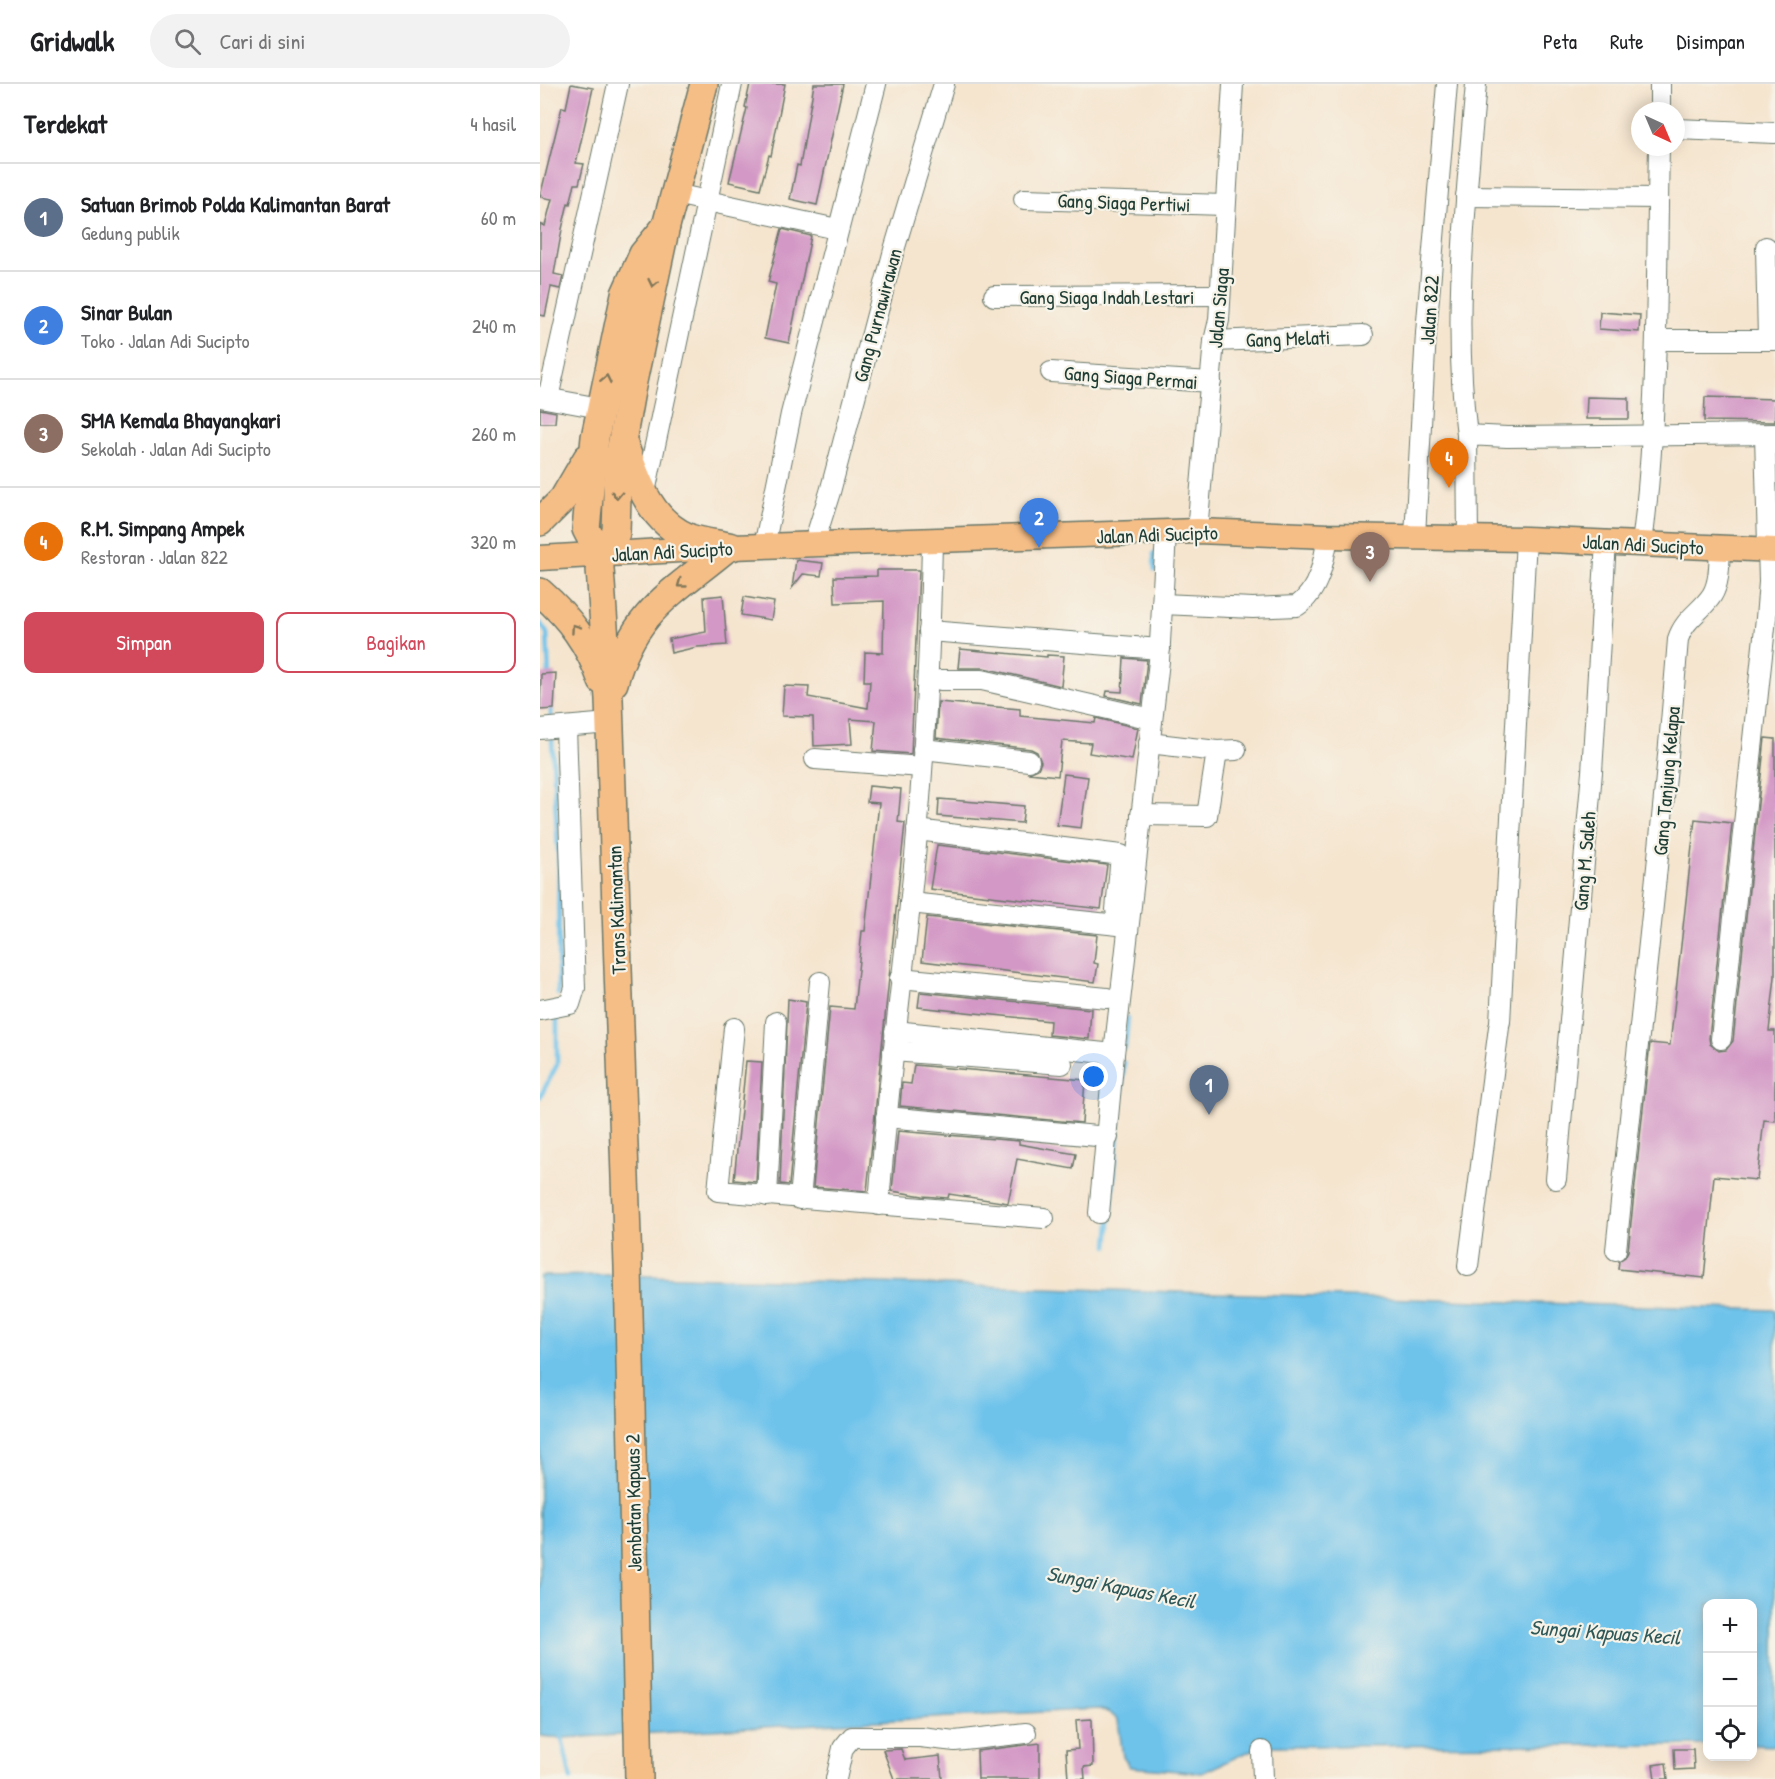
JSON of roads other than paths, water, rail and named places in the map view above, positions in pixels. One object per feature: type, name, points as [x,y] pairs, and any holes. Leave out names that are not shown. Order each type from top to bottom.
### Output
[{"type":"highway","points":[[666,226],[643,254],[624,294],[594,437],[586,530],[599,554],[616,533],[618,464],[622,440],[666,226],[704,84]]},
{"type":"highway","points":[[540,522],[573,484],[594,437]]},
{"type":"highway","points":[[622,440],[644,497],[677,531],[690,538],[729,547]]},
{"type":"highway","points":[[609,711],[629,641],[649,612],[667,594],[729,547]]},
{"type":"highway","name":"Trans Kalimantan","points":[[599,554],[609,711],[628,1266]]},
{"type":"highway","points":[[540,592],[563,612],[576,628],[597,667],[609,711]]},
{"type":"highway","name":"Jembatan Kapuas 2","points":[[628,1266],[639,1779]]},
{"type":"main road","name":"Jalan Adi Sucipto","points":[[540,558],[729,547],[1166,534],[1197,531],[1328,536],[1526,539],[1771,550]]},
{"type":"street","points":[[600,408],[544,398],[618,84]]},
{"type":"street","points":[[644,497],[732,84]]},
{"type":"street","points":[[764,547],[791,414],[876,84]]},
{"type":"street","name":"Gang Purnawirawan","points":[[813,546],[830,492],[894,250],[944,84]]},
{"type":"street","name":"Jalan Siaga","points":[[1197,531],[1214,341],[1219,320],[1233,84]]},
{"type":"street","name":"Jalan 822","points":[[1415,536],[1426,333],[1447,84]]},
{"type":"street","points":[[1468,538],[1467,435],[1460,335],[1466,196],[1476,84]]},
{"type":"street","points":[[1660,84],[1660,102]]},
{"type":"street","points":[[1685,129],[1775,134]]},
{"type":"street","points":[[1641,544],[1652,435],[1657,340],[1659,156]]},
{"type":"street","points":[[675,194],[837,229]]},
{"type":"street","points":[[1466,196],[1658,198]]},
{"type":"street","name":"Gang Siaga Pertiwi","points":[[1024,199],[1225,205]]},
{"type":"street","points":[[1657,340],[1771,340],[1766,247]]},
{"type":"street","name":"Gang Siaga Indah Lestari","points":[[994,296],[1220,295]]},
{"type":"street","name":"Gang Melati","points":[[1214,341],[1363,335]]},
{"type":"street","name":"Gang Siaga Permai","points":[[1051,372],[1212,382]]},
{"type":"street","points":[[1467,435],[1507,437],[1770,435],[1769,582],[1720,1039]]},
{"type":"street","points":[[1099,1212],[1108,1137],[1114,1054],[1160,649],[1166,534]]},
{"type":"street","points":[[1162,604],[1252,608],[1297,606],[1305,600],[1316,581],[1328,536]]},
{"type":"street","points":[[1468,1266],[1500,1025],[1526,539]]},
{"type":"street","points":[[879,1205],[900,978],[917,830],[932,542]]},
{"type":"street","name":"Gang M. Saleh","points":[[1556,1179],[1592,772],[1606,542]]},
{"type":"street","name":"Gang Tanjung Kelapa","points":[[1616,1250],[1639,1026],[1666,802],[1678,639],[1689,618],[1712,595],[1717,583],[1720,548]]},
{"type":"street","points":[[929,631],[1160,649]]},
{"type":"street","points":[[940,680],[982,681],[1152,719]]},
{"type":"street","points":[[540,729],[566,728],[609,711]]},
{"type":"street","points":[[540,1010],[570,1004],[575,988],[566,728]]},
{"type":"street","points":[[1141,815],[1208,816],[1226,750],[1149,743]]},
{"type":"street","points":[[815,759],[922,758],[1029,761]]},
{"type":"street","points":[[909,903],[1117,918],[1121,855],[917,830]]},
{"type":"street","points":[[900,978],[1107,998]]},
{"type":"street","points":[[800,1199],[820,982]]},
{"type":"street","points":[[767,1196],[776,1022]]},
{"type":"street","points":[[734,1028],[718,1191],[1044,1218]]},
{"type":"street","points":[[895,1031],[1114,1054]]},
{"type":"street","points":[[893,1051],[1062,1065]]},
{"type":"street","points":[[886,1117],[1108,1137]]},
{"type":"street","points":[[836,1779],[843,1748],[852,1737],[920,1737],[955,1741],[1026,1733]]},
{"type":"street","points":[[1262,1751],[1263,1779]]},
{"type":"water","name":"Sungai Kapuas Kecil","points":[[613,1275],[1775,1310],[1775,1746],[1757,1745],[1757,1599],[1703,1599],[1703,1745],[1260,1746],[1202,1773],[1130,1767],[1123,1757],[1118,1720],[1110,1713],[1099,1709],[562,1738],[540,1736],[540,1276]]},
{"type":"waterway","points":[[1154,553],[1155,570]]},
{"type":"waterway","points":[[540,623],[547,633],[549,678]]},
{"type":"waterway","points":[[551,704],[551,717]]},
{"type":"waterway","points":[[552,740],[559,867],[558,994]]},
{"type":"waterway","points":[[1125,1048],[1128,1018]]},
{"type":"waterway","points":[[540,1097],[557,1065],[557,1019]]},
{"type":"waterway","points":[[1108,1246],[1124,1063]]},
{"type":"waterway","points":[[562,1738],[571,1779]]},
{"type":"place","name":"R.M. Simpang Ampek","points":[[1449,488]]},
{"type":"place","name":"Sinar Bulan","points":[[1039,548]]},
{"type":"place","name":"SMA Kemala Bhayangkari","points":[[1370,582]]},
{"type":"place","name":"Satuan Brimob Polda Kalimantan Barat","points":[[1209,1115]]}]
